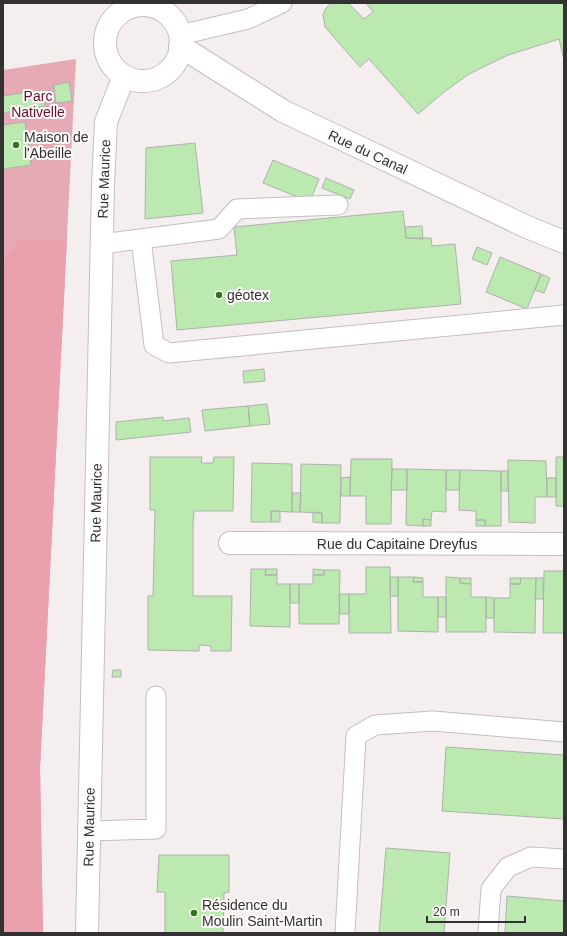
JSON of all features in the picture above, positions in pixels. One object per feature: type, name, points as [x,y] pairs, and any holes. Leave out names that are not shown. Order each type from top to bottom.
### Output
[{"type":"main road","points":[[134,4],[147,5],[163,11],[176,24],[180,40],[177,58],[171,68],[160,76],[149,80],[136,80],[124,76],[116,70],[110,62],[106,52],[106,32],[116,16],[134,4]]},
{"type":"main road","name":"Rue du Canal","points":[[180,40],[283,112],[527,227],[564,242]]},
{"type":"main road","name":"Rue Maurice","points":[[87,933],[101,244],[106,122],[124,76]]},
{"type":"main road","name":"Rue du Capitaine Dreyfus","points":[[230,543],[564,544]]},
{"type":"lane","points":[[180,40],[248,19],[282,3]]},
{"type":"lane","points":[[101,244],[219,229],[237,210],[338,206]]},
{"type":"lane","points":[[141,239],[154,345],[169,353],[564,315]]},
{"type":"lane","points":[[89,832],[156,829],[156,696]]},
{"type":"lane","points":[[345,933],[356,736],[375,725],[433,721],[564,732]]},
{"type":"lane","points":[[488,933],[491,889],[508,867],[531,857],[564,859]]},
{"type":"green space","name":"Parc Nativelle","points":[[76,59],[40,768],[43,933],[3,933],[3,70]]},
{"type":"shaded area","name":"Parc Nativelle","points":[[21,239],[67,239],[40,768],[43,933],[3,933],[3,260]]},
{"type":"building","points":[[332,3],[348,3],[364,19],[373,12],[366,3],[564,3],[564,60],[559,39],[508,55],[469,74],[444,92],[418,114],[369,59],[360,67],[325,27],[323,15],[326,8]]},
{"type":"building","points":[[69,82],[72,101],[56,103],[54,85]]},
{"type":"building","points":[[43,90],[45,106],[3,113],[3,96]]},
{"type":"building","name":"Maison de l'Abeille","points":[[25,122],[31,165],[3,169],[3,125]]},
{"type":"building","points":[[195,143],[203,213],[145,219],[146,148]]},
{"type":"building","points":[[273,160],[319,179],[310,202],[263,183]]},
{"type":"building","points":[[326,178],[354,190],[350,199],[322,188]]},
{"type":"building","points":[[403,211],[406,238],[431,238],[432,246],[455,244],[461,304],[177,330],[171,261],[237,255],[234,227]]},
{"type":"building","points":[[422,226],[423,239],[406,238],[405,227]]},
{"type":"building","points":[[477,247],[492,253],[487,265],[472,259]]},
{"type":"building","points":[[500,257],[541,274],[527,309],[486,292]]},
{"type":"building","points":[[541,274],[550,278],[544,293],[535,290]]},
{"type":"building","points":[[264,369],[265,381],[244,383],[243,371]]},
{"type":"building","points":[[267,404],[270,424],[250,426],[248,406]]},
{"type":"building","points":[[248,406],[250,426],[205,431],[202,410]]},
{"type":"building","points":[[163,417],[163,421],[189,418],[191,432],[116,440],[116,422]]},
{"type":"building","points":[[150,457],[202,457],[201,463],[213,463],[214,457],[234,457],[233,511],[194,511],[193,525],[193,596],[232,596],[231,651],[211,651],[211,646],[199,645],[199,651],[148,650],[148,596],[153,596],[155,510],[150,510]]},
{"type":"building","points":[[556,457],[564,457],[564,506],[556,506]]},
{"type":"building","points":[[351,459],[392,459],[391,524],[366,524],[366,496],[350,496]]},
{"type":"building","points":[[508,460],[546,461],[547,497],[535,497],[535,523],[509,522]]},
{"type":"building","points":[[252,463],[292,464],[292,512],[271,511],[271,522],[251,522]]},
{"type":"building","points":[[301,464],[341,465],[340,523],[322,523],[322,513],[300,512]]},
{"type":"building","points":[[392,469],[407,469],[407,490],[391,490]]},
{"type":"building","points":[[407,469],[446,470],[446,512],[432,511],[431,520],[423,519],[423,526],[406,525]]},
{"type":"building","points":[[446,470],[460,470],[459,490],[446,490]]},
{"type":"building","points":[[460,470],[501,471],[501,526],[485,526],[485,520],[476,520],[476,511],[459,510]]},
{"type":"building","points":[[501,471],[508,471],[508,491],[501,491]]},
{"type":"building","points":[[350,477],[350,496],[341,496],[341,478]]},
{"type":"building","points":[[547,478],[556,478],[556,497],[547,497]]},
{"type":"building","points":[[292,493],[301,493],[300,512],[292,512]]},
{"type":"building","points":[[271,511],[280,511],[280,522],[271,522]]},
{"type":"building","points":[[313,512],[322,513],[322,523],[313,522]]},
{"type":"building","points":[[423,519],[431,520],[431,526],[423,526]]},
{"type":"building","points":[[476,520],[485,520],[485,526],[476,526]]},
{"type":"building","points":[[366,567],[390,567],[391,633],[349,633],[349,594],[366,594]]},
{"type":"building","points":[[251,569],[266,569],[265,575],[277,575],[277,584],[290,584],[290,627],[250,626]]},
{"type":"building","points":[[266,569],[277,569],[277,575],[265,575]]},
{"type":"building","points":[[313,569],[324,570],[324,575],[313,575]]},
{"type":"building","points":[[324,570],[340,570],[339,624],[299,624],[299,584],[313,584],[313,575],[324,575]]},
{"type":"building","points":[[544,571],[564,571],[564,633],[543,633]]},
{"type":"building","points":[[390,577],[398,577],[398,596],[390,596]]},
{"type":"building","points":[[398,577],[414,577],[413,582],[423,582],[423,597],[438,597],[438,632],[398,631]]},
{"type":"building","points":[[414,577],[423,578],[423,582],[413,582]]},
{"type":"building","points":[[446,577],[460,578],[460,583],[471,584],[471,597],[486,597],[486,632],[446,632]]},
{"type":"building","points":[[460,578],[471,578],[471,584],[460,583]]},
{"type":"building","points":[[510,578],[521,578],[520,584],[510,584]]},
{"type":"building","points":[[521,578],[536,578],[535,633],[494,632],[494,598],[510,598],[510,584],[520,584]]},
{"type":"building","points":[[536,578],[543,578],[543,599],[535,599]]},
{"type":"building","points":[[290,584],[299,584],[299,603],[290,603]]},
{"type":"building","points":[[339,594],[349,594],[349,614],[340,614]]},
{"type":"building","points":[[438,597],[446,597],[446,617],[438,617]]},
{"type":"building","points":[[486,597],[494,598],[494,618],[486,618]]},
{"type":"building","points":[[113,670],[121,670],[121,677],[112,677]]},
{"type":"building","points":[[446,747],[564,755],[564,819],[442,811]]},
{"type":"building","points":[[386,848],[450,853],[444,933],[379,933]]},
{"type":"building","name":"Résidence du Moulin Saint-Martin","points":[[159,855],[229,855],[229,892],[224,893],[223,933],[165,933],[165,892],[157,892]]},
{"type":"building","points":[[507,896],[564,901],[564,933],[505,933]]},
{"type":"place","name":"Maison de l'Abeille","points":[[16,145]]},
{"type":"place","name":"géotex","points":[[219,295]]},
{"type":"place","name":"Résidence du Moulin Saint-Martin","points":[[194,913]]}]
